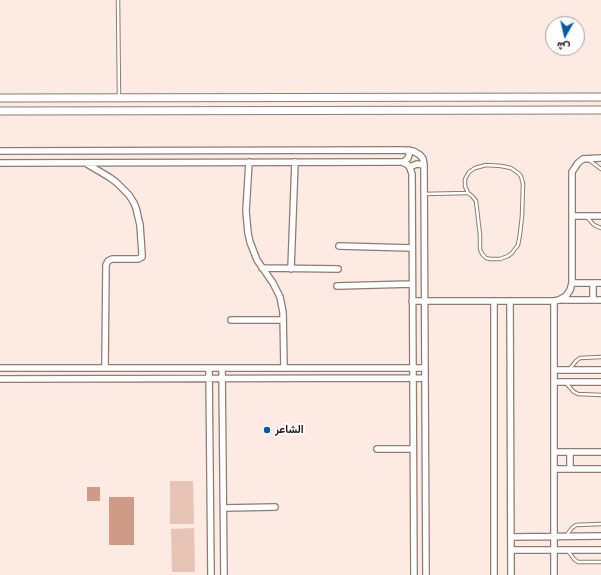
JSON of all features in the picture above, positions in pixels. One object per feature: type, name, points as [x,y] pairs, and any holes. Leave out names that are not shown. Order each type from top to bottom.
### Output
[{"type":"street","points":[[0,98],[601,97]]},
{"type":"street","points":[[0,111],[601,110]]},
{"type":"street","points":[[0,163],[402,162],[407,160],[409,150]]},
{"type":"street","points":[[0,151],[409,150],[420,155],[423,159],[424,165],[426,575]]},
{"type":"street","points":[[556,301],[563,299],[572,287],[572,172],[578,163],[587,159],[601,158]]},
{"type":"street","points":[[249,162],[246,211],[247,226],[253,251],[262,268],[277,290],[282,305],[284,368]]},
{"type":"street","points":[[291,269],[295,162]]},
{"type":"street","points":[[402,162],[408,165],[412,174],[414,575]]},
{"type":"street","points":[[85,163],[105,174],[122,188],[134,202],[140,225],[142,257],[138,259],[112,259],[108,261],[106,265],[105,368]]},
{"type":"street","points":[[410,168],[417,164],[424,165]]},
{"type":"street","points":[[572,216],[601,216]]},
{"type":"street","points":[[339,246],[412,248]]},
{"type":"street","points":[[262,268],[338,270]]},
{"type":"street","points":[[572,283],[601,283]]},
{"type":"street","points":[[593,283],[593,300]]},
{"type":"street","points":[[337,286],[412,284]]},
{"type":"street","points":[[412,301],[601,300]]},
{"type":"street","points":[[494,301],[494,575]]},
{"type":"street","points":[[510,301],[511,575]]},
{"type":"street","points":[[554,575],[554,370],[556,301]]},
{"type":"street","points":[[231,320],[283,320]]},
{"type":"street","points":[[0,368],[425,368]]},
{"type":"street","points":[[210,368],[211,575]]},
{"type":"street","points":[[222,368],[224,575]]},
{"type":"street","points":[[554,370],[601,370]]},
{"type":"street","points":[[0,379],[425,378]]},
{"type":"street","points":[[554,382],[601,382]]},
{"type":"street","points":[[378,448],[413,449]]},
{"type":"street","points":[[554,452],[601,452]]},
{"type":"street","points":[[570,452],[570,469]]},
{"type":"street","points":[[554,469],[601,469]]},
{"type":"street","points":[[224,508],[275,507]]},
{"type":"street","points":[[511,537],[601,536]]},
{"type":"street","points":[[511,550],[601,550]]},
{"type":"lane","points":[[118,0],[119,98]]},
{"type":"lane","points":[[587,159],[601,169]]},
{"type":"lane","points":[[424,194],[468,193],[476,201],[480,235],[480,252],[486,258],[500,259],[508,256],[518,245],[520,234],[524,189],[521,176],[511,168],[491,165],[478,166],[469,172],[465,179],[465,186],[468,193]]},
{"type":"lane","points":[[585,216],[594,225],[601,228]]},
{"type":"lane","points":[[569,370],[576,360],[580,358],[601,357]]},
{"type":"lane","points":[[566,382],[574,392],[578,394],[601,395]]},
{"type":"lane","points":[[566,537],[576,525],[601,524]]},
{"type":"lane","points":[[566,550],[578,562],[601,562]]},
{"type":"shaded area","points":[[170,481],[193,481],[194,524],[170,524]]},
{"type":"shaded area","points":[[87,487],[100,487],[100,501],[87,501]]},
{"type":"shaded area","points":[[109,497],[134,497],[134,545],[109,545]]},
{"type":"shaded area","points":[[194,528],[195,572],[172,572],[171,529]]},
{"type":"place","name":"الشاعر","points":[[267,430]]}]
